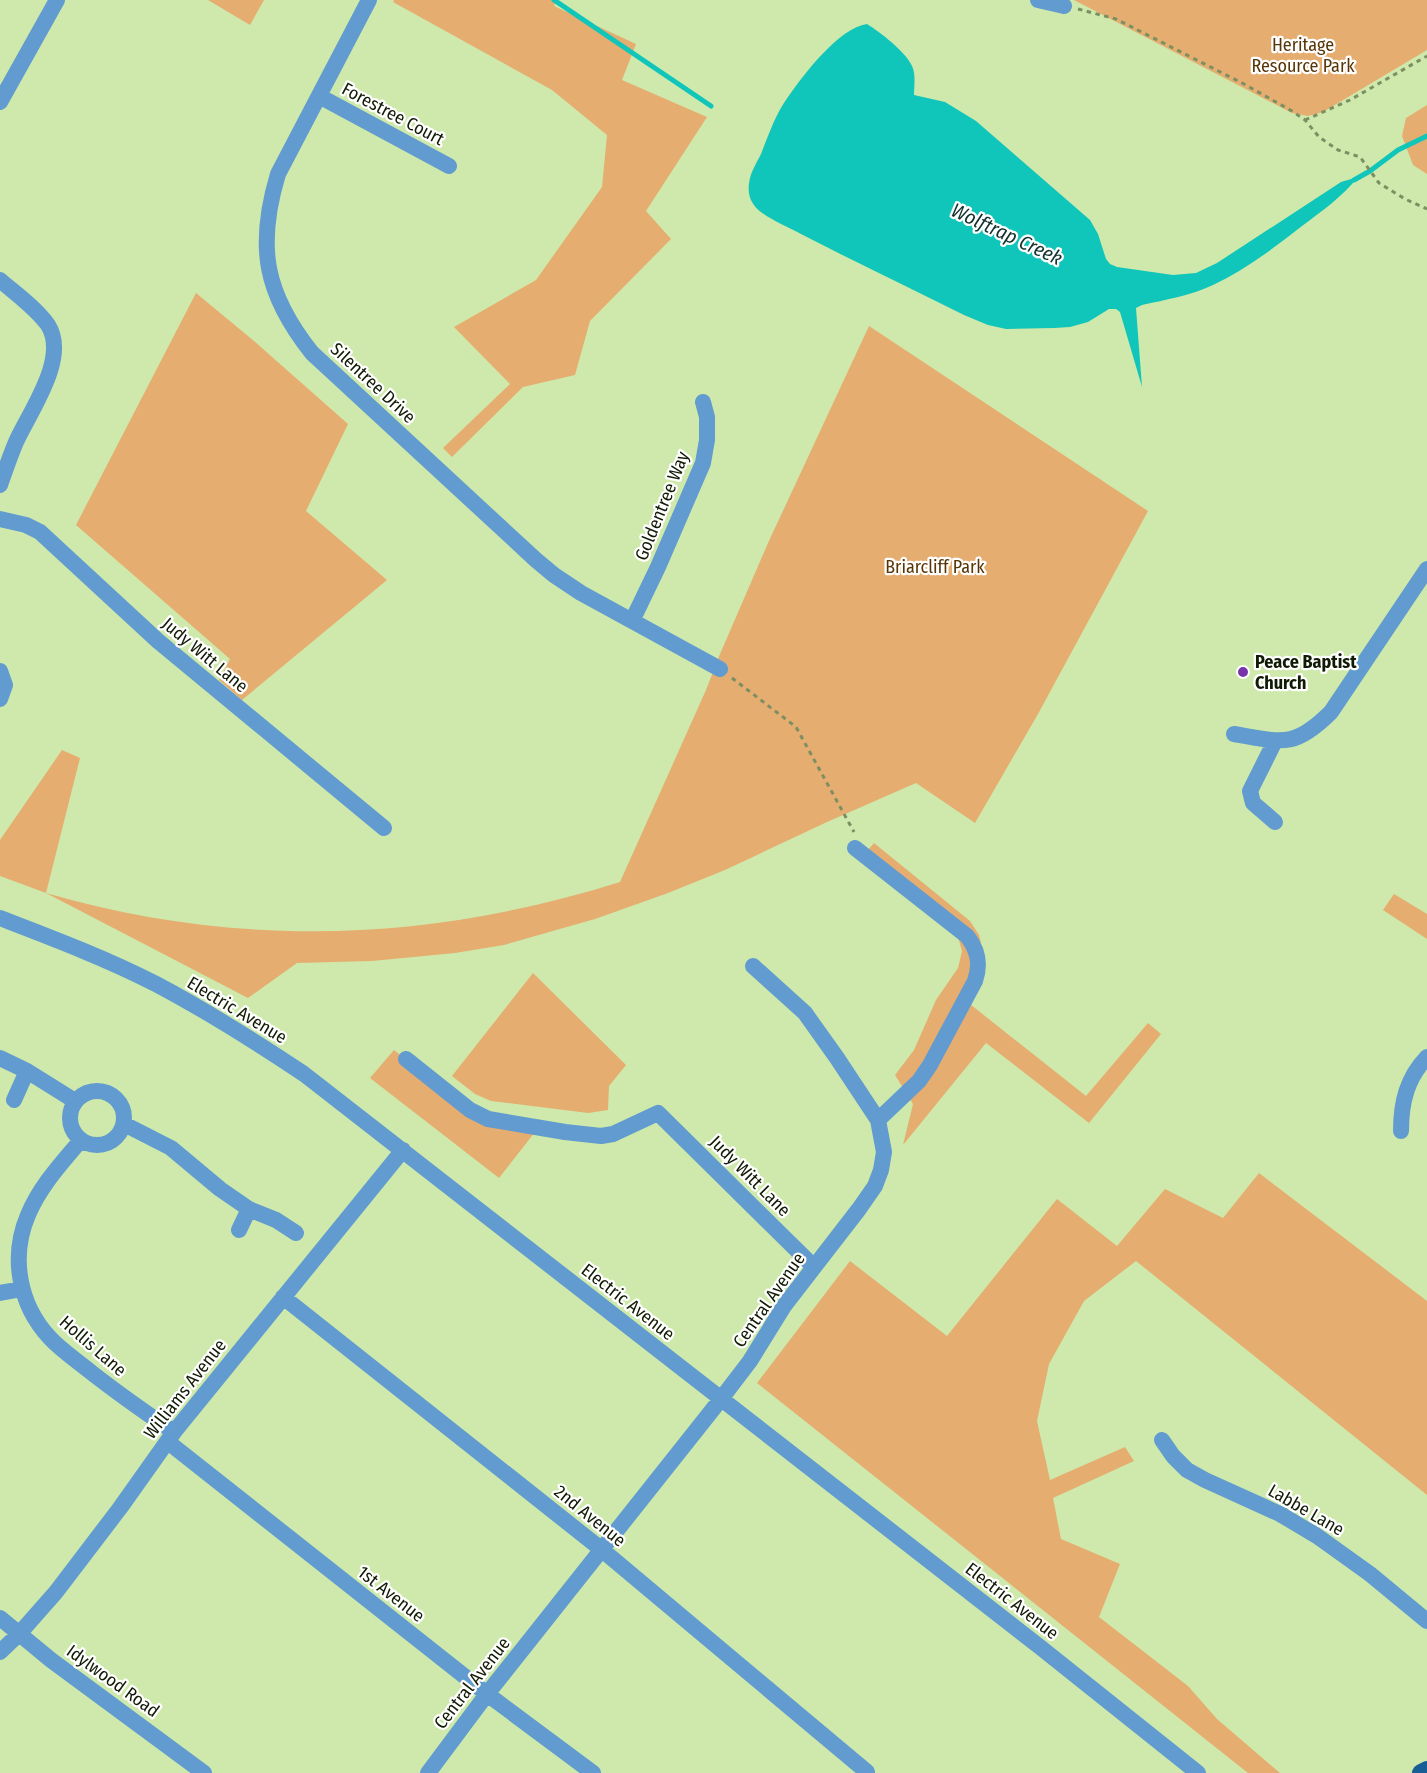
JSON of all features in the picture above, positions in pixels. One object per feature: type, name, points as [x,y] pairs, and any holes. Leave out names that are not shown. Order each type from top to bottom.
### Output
[{"type":"main road","points":[[1421,1773],[1427,1770]]},
{"type":"street","points":[[0,102],[57,0]]},
{"type":"street","name":"Silentree Drive","points":[[369,0],[278,174],[270,201],[266,229],[267,258],[273,284],[294,331],[312,353],[536,560],[581,593],[720,669]]},
{"type":"street","points":[[1038,0],[1065,6]]},
{"type":"street","name":"Forestree Court","points":[[319,96],[449,166]]},
{"type":"street","points":[[0,280],[40,316],[48,326],[55,345],[48,377],[16,442],[0,485]]},
{"type":"street","name":"Goldentree Way","points":[[632,621],[703,463],[707,440],[704,402]]},
{"type":"street","name":"Judy Witt Lane","points":[[0,519],[26,525],[40,532],[158,641],[384,828]]},
{"type":"street","points":[[1234,734],[1275,741],[1291,740],[1316,727],[1331,712],[1427,569]]},
{"type":"street","points":[[0,671],[5,684],[0,699]]},
{"type":"street","points":[[1275,741],[1250,791],[1253,802],[1275,822]]},
{"type":"street","points":[[753,966],[806,1013],[878,1120],[919,1081],[975,981],[978,973],[978,959],[974,944],[968,936],[855,848]]},
{"type":"street","name":"Electric Avenue","points":[[0,918],[91,954],[155,984],[233,1028],[304,1074],[1040,1647],[1198,1773]]},
{"type":"street","points":[[1401,1131],[1401,1111],[1405,1091],[1413,1073],[1427,1057]]},
{"type":"street","points":[[0,1058],[27,1071],[75,1101]]},
{"type":"street","name":"Judy Witt Lane","points":[[406,1059],[470,1110],[488,1119],[601,1136],[613,1134],[658,1113],[814,1267]]},
{"type":"street","points":[[14,1100],[27,1071]]},
{"type":"street","points":[[89,1092],[105,1092],[112,1096],[123,1108],[124,1124],[120,1133],[106,1144],[98,1146],[81,1140],[70,1126],[71,1108],[75,1101],[89,1092]]},
{"type":"street","name":"Central Avenue","points":[[428,1773],[487,1694],[721,1400],[750,1361],[784,1306],[875,1186],[884,1152],[878,1120]]},
{"type":"street","points":[[124,1124],[171,1148],[249,1209],[276,1220],[296,1233]]},
{"type":"street","name":"Hollis Lane","points":[[81,1140],[39,1192],[28,1213],[19,1243],[18,1268],[22,1289],[35,1318],[50,1339],[171,1437]]},
{"type":"street","name":"Williams Avenue","points":[[0,1652],[56,1592],[171,1437],[403,1150]]},
{"type":"street","points":[[239,1230],[249,1209]]},
{"type":"street","points":[[0,1293],[22,1289]]},
{"type":"street","name":"2nd Avenue","points":[[283,1297],[601,1549],[867,1772]]},
{"type":"street","name":"1st Avenue","points":[[171,1437],[487,1694],[593,1773]]},
{"type":"street","name":"Labbe Lane","points":[[1162,1440],[1187,1470],[1280,1514],[1317,1536],[1362,1568],[1427,1622]]},
{"type":"street","name":"Idylwood Road","points":[[0,1618],[51,1660],[204,1773]]},
{"type":"path","points":[[1065,6],[1116,20],[1244,84],[1305,120],[1319,136],[1338,150],[1360,157],[1379,183],[1427,209]]},
{"type":"path","points":[[1305,120],[1350,100],[1427,56]]},
{"type":"path","points":[[720,669],[796,727],[858,839],[855,848]]},
{"type":"green space","points":[[208,0],[264,0],[250,25]]},
{"type":"green space","points":[[394,0],[556,0],[554,6],[636,44],[622,80],[707,117],[646,211],[671,239],[590,321],[575,375],[523,387],[452,457],[443,448],[510,384],[454,327],[536,280],[602,187],[607,135],[552,90],[393,2]]},
{"type":"green space","name":"Heritage Resource Park","points":[[1074,0],[1427,0],[1427,50],[1323,112],[1308,116],[1292,113]]},
{"type":"green space","points":[[1427,105],[1427,174],[1413,165],[1402,136],[1406,118]]},
{"type":"green space","points":[[196,293],[348,424],[306,511],[387,580],[242,700],[219,680],[230,659],[76,525]]},
{"type":"green space","name":"Briarcliff Park","points":[[869,326],[1148,511],[1038,714],[975,823],[916,783],[725,870],[595,919],[504,945],[455,953],[372,961],[297,963],[248,998],[46,893],[118,911],[190,923],[262,930],[334,931],[405,927],[477,917],[548,902],[620,882],[706,690],[768,543]]},
{"type":"green space","points":[[62,750],[80,758],[46,893],[0,876],[0,840]]},
{"type":"green space","points":[[874,843],[970,921],[979,935],[981,943],[961,997],[1086,1096],[1148,1023],[1161,1034],[1089,1123],[986,1043],[903,1145],[913,1104],[895,1075],[914,1050],[936,1000],[958,968],[962,951],[958,937],[862,857]]},
{"type":"green space","points":[[1394,894],[1427,914],[1427,939],[1383,910]]},
{"type":"green space","points":[[533,973],[626,1065],[609,1086],[608,1110],[588,1113],[491,1101],[475,1094],[452,1076]]},
{"type":"green space","points":[[394,1050],[467,1109],[542,1123],[499,1178],[370,1078]]},
{"type":"green space","points":[[1259,1173],[1427,1301],[1427,1495],[1136,1261],[1084,1301],[1049,1364],[1037,1421],[1050,1480],[1125,1447],[1134,1461],[1053,1498],[1061,1539],[1120,1564],[1099,1617],[1188,1686],[1217,1719],[1280,1773],[1248,1773],[757,1383],[850,1261],[947,1336],[1057,1199],[1117,1246],[1165,1189],[1223,1218]]},
{"type":"water","points":[[867,24],[892,43],[909,61],[914,73],[914,95],[945,102],[976,121],[1090,220],[1098,234],[1106,259],[1117,267],[1173,275],[1196,273],[1217,263],[1341,182],[1358,177],[1324,209],[1236,273],[1196,292],[1136,308],[1142,387],[1120,312],[1116,309],[1109,309],[1088,322],[1070,327],[1006,329],[988,325],[821,244],[774,220],[756,207],[749,193],[751,176],[783,104],[823,53],[845,34],[856,27]]},
{"type":"waterway","name":"Wolftrap Creek","points":[[554,0],[711,106]]},
{"type":"waterway","points":[[1354,180],[1398,150],[1427,136]]},
{"type":"place","name":"Peace Baptist Church","points":[[1243,672]]}]
